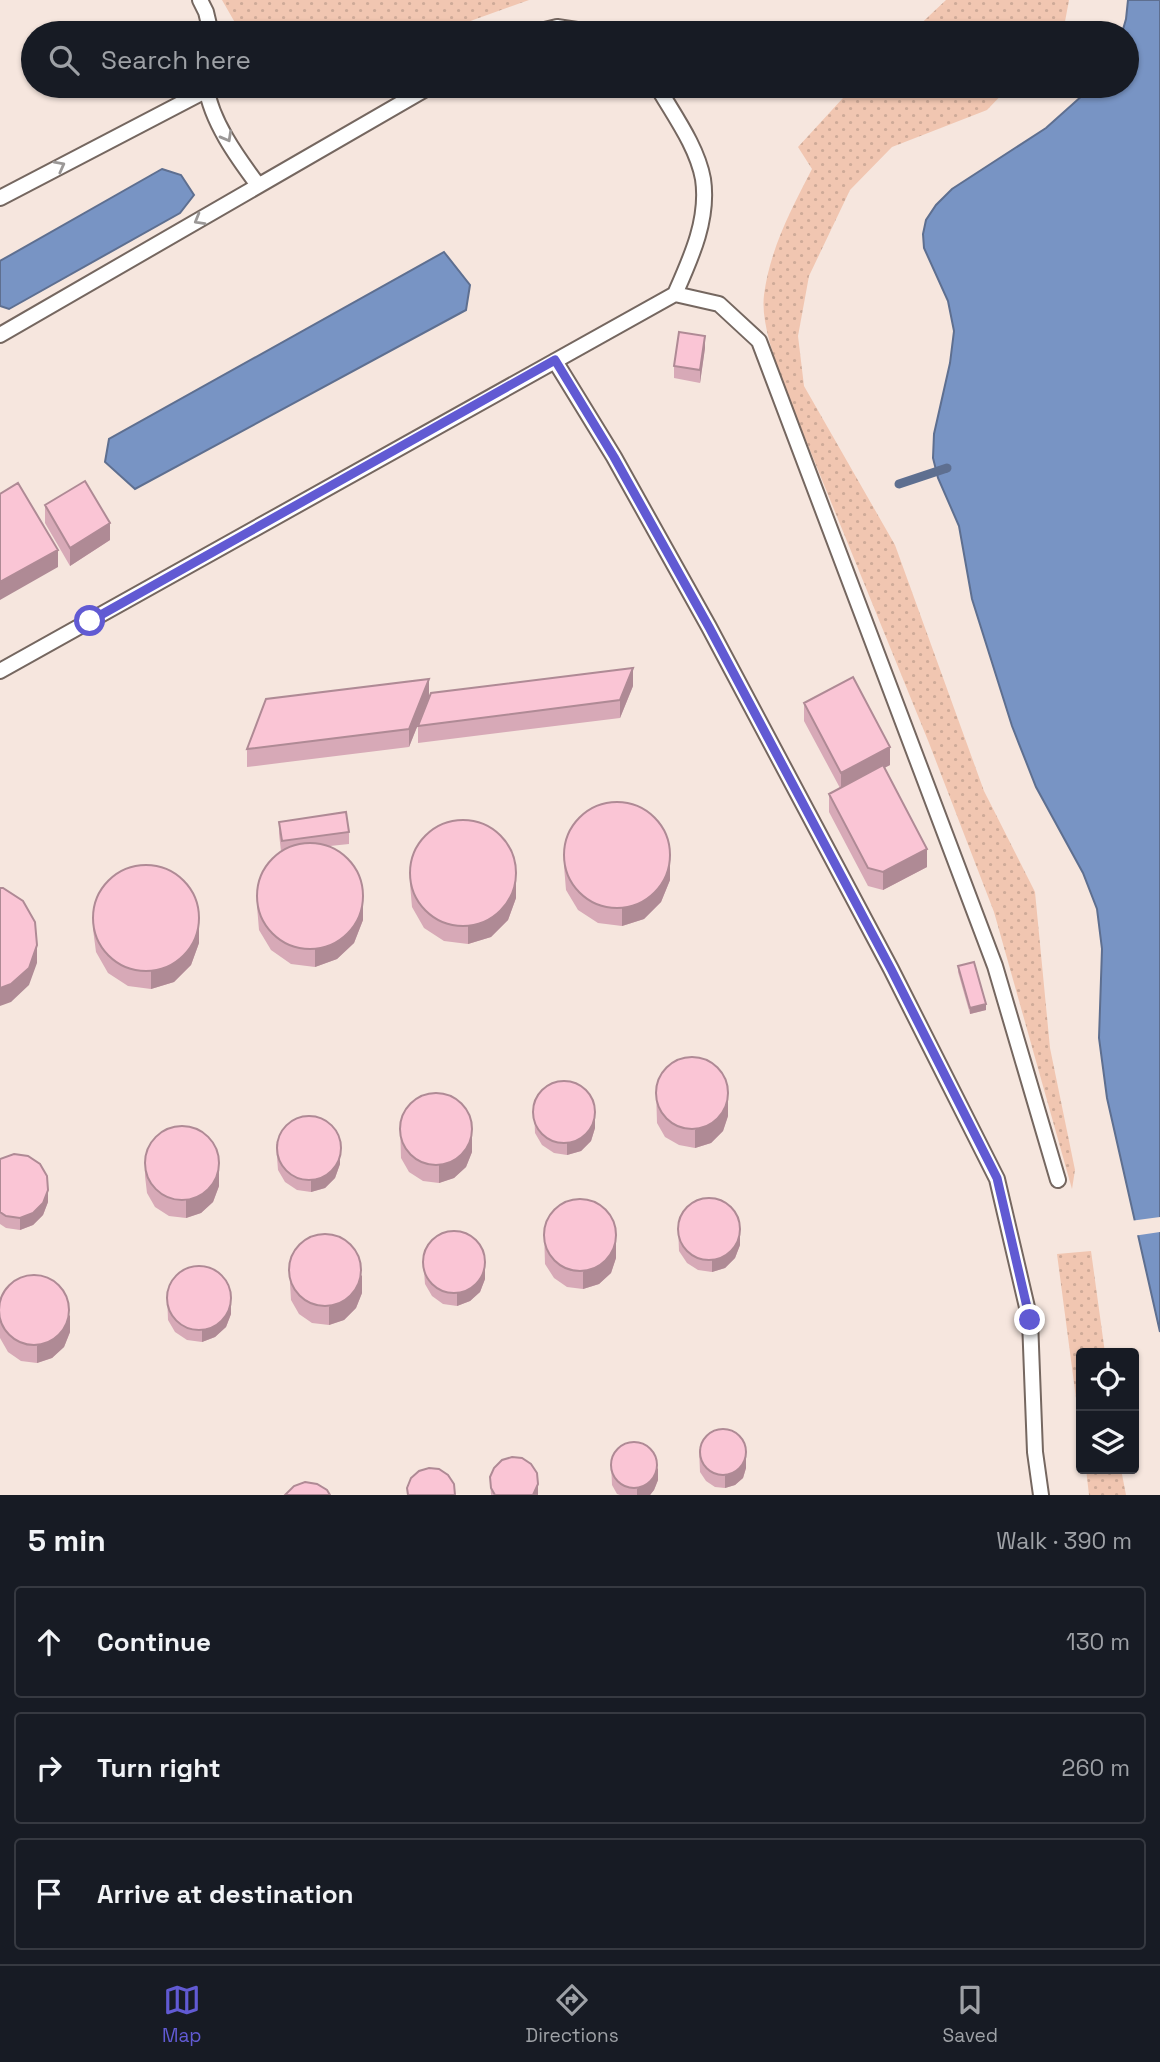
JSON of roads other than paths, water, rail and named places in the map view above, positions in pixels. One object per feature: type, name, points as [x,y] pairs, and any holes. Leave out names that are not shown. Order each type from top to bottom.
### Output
[{"type":"lane","points":[[200,0],[208,21]]},
{"type":"lane","points":[[0,198],[188,98]]},
{"type":"lane","points":[[208,98],[241,162],[258,185]]},
{"type":"lane","points":[[0,335],[410,98]]},
{"type":"lane","points":[[0,671],[675,294],[694,251],[702,216],[703,179],[693,150],[664,98]]},
{"type":"lane","points":[[675,294],[719,304],[759,341],[995,966],[1058,1180]]},
{"type":"lane","points":[[555,360],[614,457],[709,627],[891,969],[997,1178],[1030,1320],[1035,1452],[1041,1495]]},
{"type":"water","points":[[1128,0],[1160,0],[1160,1332],[1107,1098],[1099,1038],[1102,949],[1097,909],[1083,873],[1036,787],[1012,726],[972,599],[959,526],[938,478],[933,458],[934,434],[950,363],[954,331],[948,301],[924,248],[923,234],[926,220],[952,189],[1046,128],[1080,98],[1139,98],[1139,21],[1126,19]]},
{"type":"water","points":[[162,169],[181,175],[194,195],[180,213],[9,309],[0,306],[0,261]]},
{"type":"water","points":[[444,252],[470,285],[466,310],[135,489],[105,462],[109,439]]},
{"type":"waterway","points":[[899,484],[947,468]]}]
